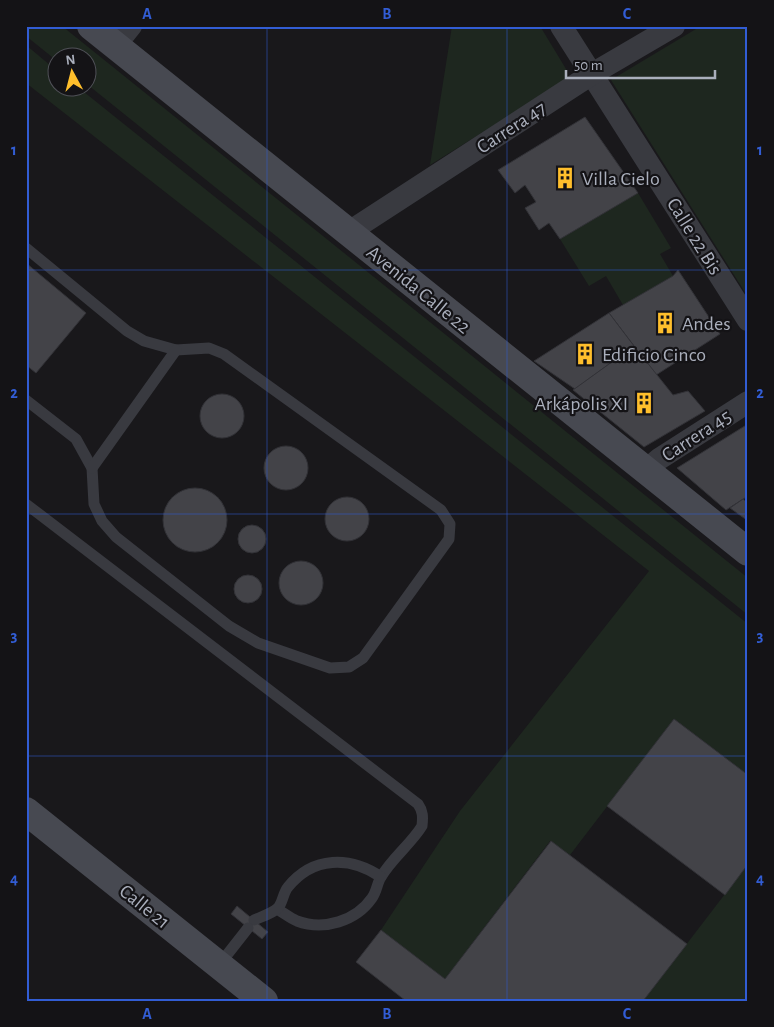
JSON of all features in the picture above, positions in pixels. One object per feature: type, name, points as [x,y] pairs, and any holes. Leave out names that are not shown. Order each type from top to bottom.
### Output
[{"type":"street","name":"Avenida Calle 22","points":[[91,26],[123,36],[349,232],[748,552]]},
{"type":"street","name":"Calle 22 Bis","points":[[561,26],[748,320]]},
{"type":"street","name":"Carrera 47","points":[[349,232],[592,74],[674,26]]},
{"type":"street","name":"Carrera 45","points":[[645,471],[659,459],[748,402]]},
{"type":"street","name":"Calle 21","points":[[26,811],[264,1001]]},
{"type":"lane","points":[[26,248],[127,331],[144,341],[176,350],[209,348],[224,354],[442,510],[450,524],[449,539],[363,658],[349,667],[330,668],[258,643],[229,626],[116,537],[102,521],[94,504],[92,468],[76,438],[26,400]]},
{"type":"lane","points":[[92,468],[176,350]]},
{"type":"lane","points":[[26,504],[418,804],[422,810],[422,826],[381,877],[378,888],[365,907],[348,918],[328,924],[306,924],[295,920],[277,909]]},
{"type":"lane","points":[[219,965],[251,924],[277,909],[286,889],[294,880],[310,868],[330,862],[350,862],[363,866],[381,877]]},
{"type":"shaded area","points":[[26,26],[62,26],[89,48],[48,48],[48,54],[26,36]]},
{"type":"shaded area","points":[[452,26],[540,26],[566,69],[568,77],[562,83],[430,165]]},
{"type":"shaded area","points":[[701,26],[748,26],[748,297],[611,80]]},
{"type":"shaded area","points":[[26,45],[48,63],[48,98],[91,98],[748,624],[748,775],[674,719],[570,855],[550,841],[445,979],[381,930],[460,811],[649,571],[26,83]]},
{"type":"shaded area","points":[[98,55],[748,578],[748,615],[98,93]]},
{"type":"shaded area","points":[[638,193],[671,248],[660,254],[673,276],[623,305],[606,276],[589,286],[560,239]]},
{"type":"shaded area","points":[[748,864],[748,1001],[643,1001]]},
{"type":"building","name":"Villa Cielo","points":[[585,117],[638,193],[560,239],[549,223],[539,230],[525,208],[536,202],[525,185],[515,193],[498,170]]},
{"type":"building","points":[[26,263],[86,313],[36,373],[26,365]]},
{"type":"building","name":"Andes","points":[[678,270],[720,334],[656,375],[609,313],[673,276]]},
{"type":"building","name":"Edificio Cinco","points":[[609,313],[634,346],[575,389],[534,361]]},
{"type":"building","name":"Arkápolis XI","points":[[634,346],[673,395],[688,391],[705,411],[644,447],[573,390]]},
{"type":"building","points":[[222,394],[234,398],[240,404],[244,416],[240,428],[234,434],[222,438],[210,434],[204,428],[200,416],[204,404],[210,398]]},
{"type":"building","points":[[748,424],[748,496],[726,510],[677,468]]},
{"type":"building","points":[[286,446],[298,450],[304,456],[308,468],[304,480],[298,486],[286,490],[274,486],[268,480],[264,468],[268,456],[274,450]]},
{"type":"building","points":[[189,488],[201,488],[218,497],[225,508],[227,520],[225,532],[218,543],[201,552],[189,552],[177,547],[168,538],[163,526],[163,514],[168,502],[177,493]]},
{"type":"building","points":[[347,497],[359,501],[365,507],[369,519],[365,531],[359,537],[347,541],[335,537],[329,531],[325,519],[329,507],[335,501]]},
{"type":"building","points":[[743,499],[748,503],[748,521],[730,508]]},
{"type":"building","points":[[252,525],[262,529],[266,539],[262,549],[252,553],[242,549],[238,539],[242,529]]},
{"type":"building","points":[[301,561],[313,565],[319,571],[323,583],[319,595],[313,601],[301,605],[289,601],[283,595],[279,583],[283,571],[289,565]]},
{"type":"building","points":[[248,575],[258,579],[262,589],[258,599],[248,603],[238,599],[234,589],[238,579]]},
{"type":"building","points":[[674,719],[748,775],[748,864],[725,895],[607,806]]},
{"type":"building","points":[[551,841],[687,944],[643,1001],[406,1001],[356,962],[381,930],[445,979]]},
{"type":"building","points":[[237,906],[268,932],[262,939],[231,914]]},
{"type":"place","name":"Villa Cielo","points":[[565,178]]},
{"type":"place","name":"Andes","points":[[665,323]]},
{"type":"place","name":"Edificio Cinco","points":[[585,354]]},
{"type":"place","name":"Arkápolis XI","points":[[644,403]]}]
